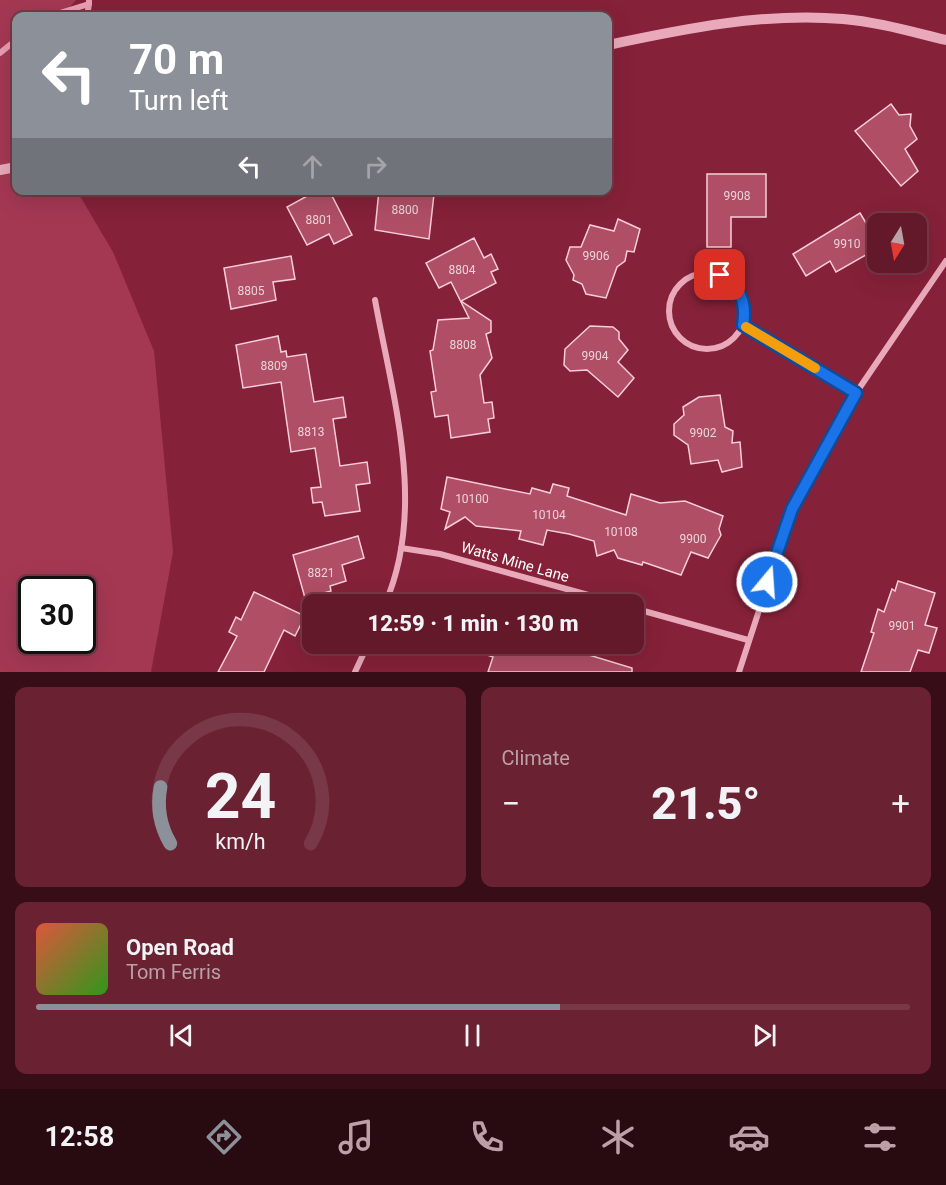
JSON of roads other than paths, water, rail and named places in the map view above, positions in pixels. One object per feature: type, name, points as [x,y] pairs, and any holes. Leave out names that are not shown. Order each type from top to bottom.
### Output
[{"type":"street","points":[[612,44],[688,28],[754,20],[842,19],[946,40]]},
{"type":"street","points":[[739,672],[792,509],[856,393],[946,261]]},
{"type":"street","points":[[696,274],[720,275],[739,290],[744,307],[743,325],[726,345],[713,349],[700,349],[678,336],[671,325],[668,312],[670,298],[677,287],[696,274]]},
{"type":"street","points":[[375,300],[402,447],[406,509],[396,580],[390,594]]},
{"type":"street","points":[[743,325],[856,393]]},
{"type":"street","name":"Watts Mine Lane","points":[[401,548],[440,554],[585,594]]},
{"type":"street","points":[[644,611],[748,640]]},
{"type":"street","points":[[355,672],[363,654]]},
{"type":"waterway","points":[[63,12],[89,4],[89,0]]},
{"type":"waterway","points":[[88,12],[89,4]]},
{"type":"waterway","points":[[0,53],[12,43]]}]
